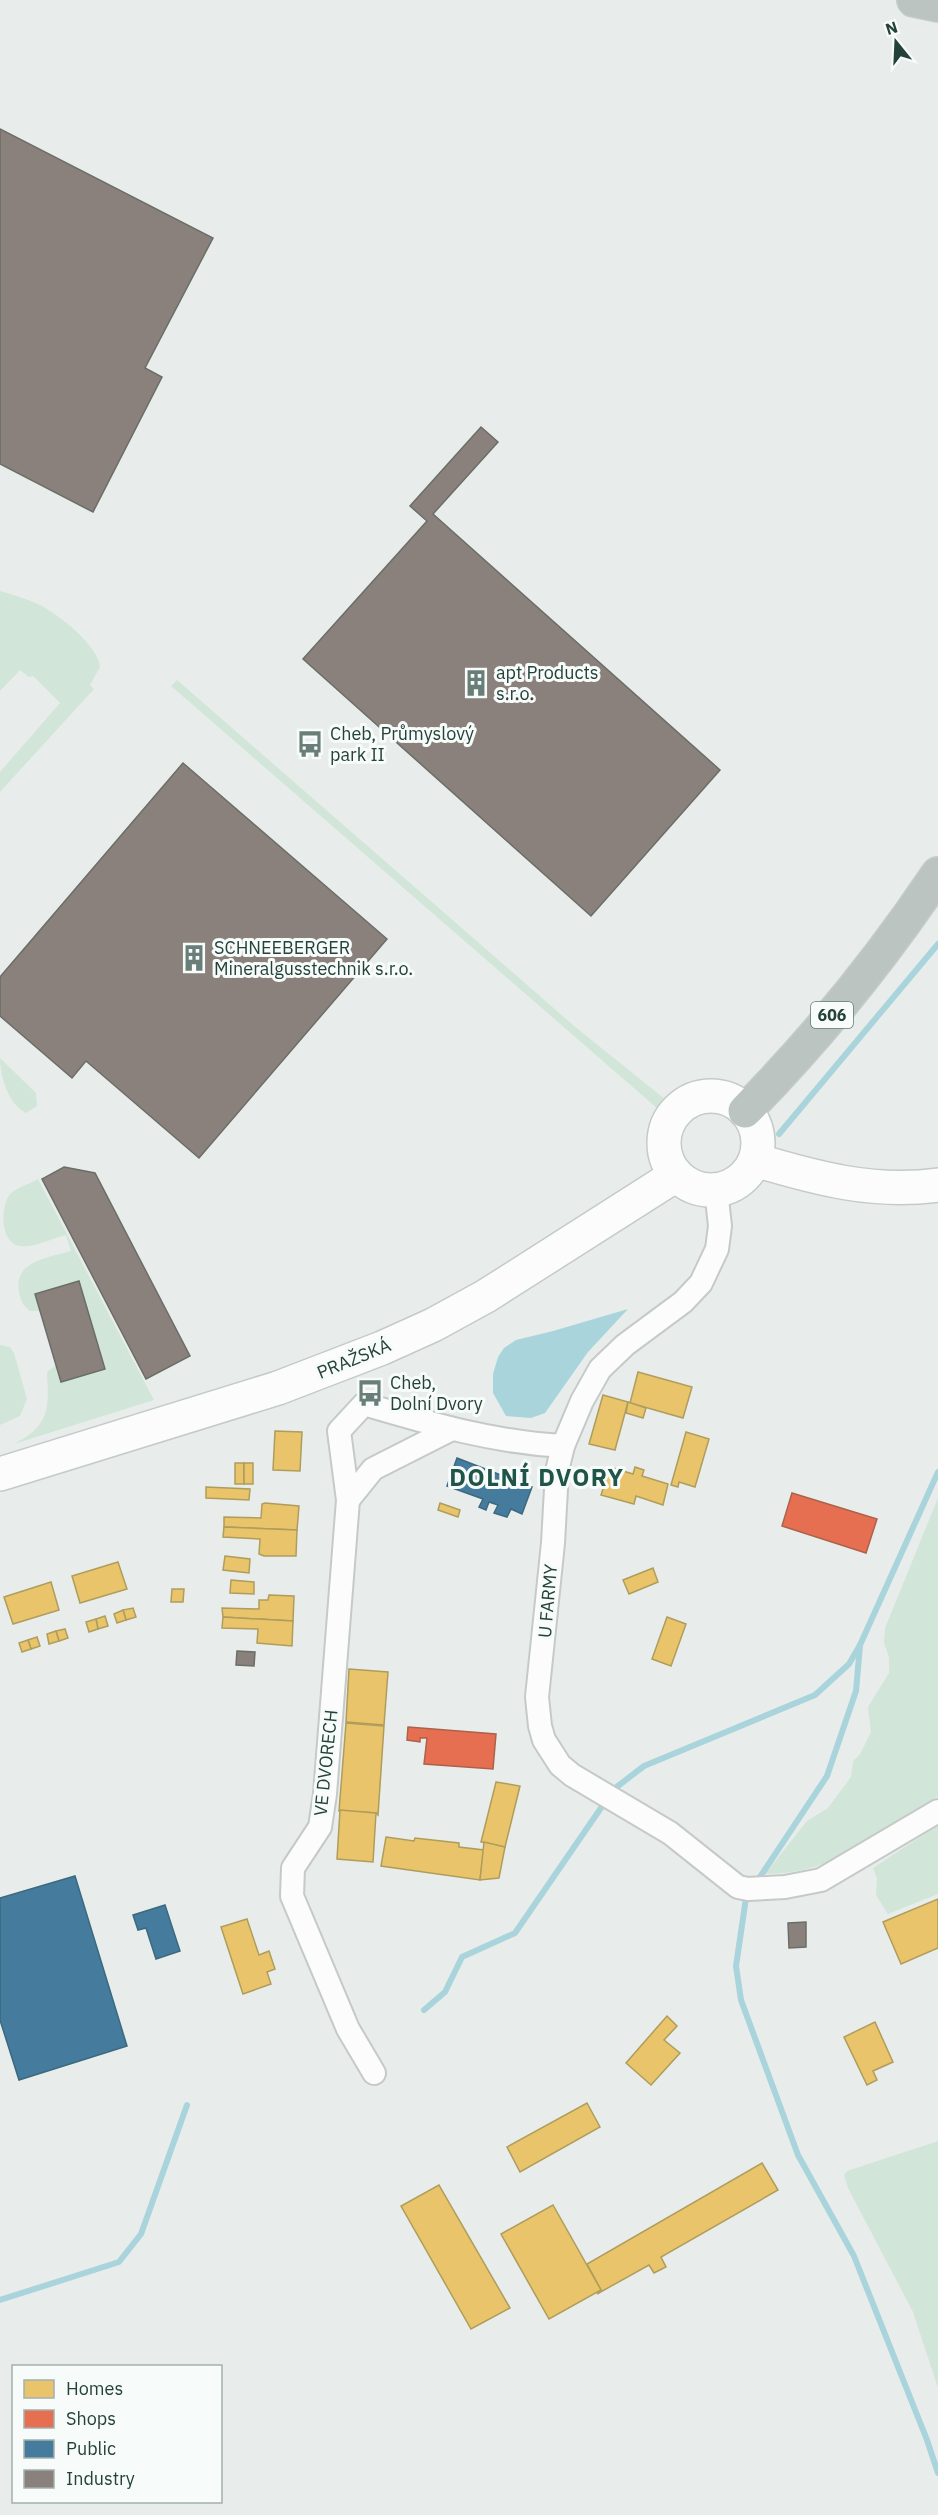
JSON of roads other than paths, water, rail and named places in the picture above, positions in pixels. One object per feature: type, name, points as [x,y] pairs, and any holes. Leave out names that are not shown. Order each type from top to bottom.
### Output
[{"type":"highway","points":[[914,0],[938,4]]},
{"type":"highway","name":"606","points":[[746,1111],[790,1065],[856,987],[938,874]]},
{"type":"main road","points":[[705,1096],[720,1097],[734,1102],[746,1111],[753,1122],[758,1147],[755,1160],[739,1180],[716,1190],[701,1189],[688,1184],[676,1175],[665,1154],[665,1131],[671,1118],[691,1100],[705,1096]]},
{"type":"main road","points":[[755,1160],[801,1174],[864,1187],[897,1188],[938,1185]]},
{"type":"main road","name":"PRAŽSKÁ","points":[[0,1474],[278,1388],[332,1369],[433,1325],[486,1296],[676,1175]]},
{"type":"street","name":"U FARMY","points":[[716,1190],[720,1226],[717,1249],[701,1283],[683,1302],[625,1345],[600,1370],[582,1401],[563,1446],[557,1471],[553,1544],[537,1697],[540,1726],[560,1765],[572,1775],[670,1833],[738,1887],[748,1889],[785,1887],[821,1880],[938,1811]]},
{"type":"street","name":"VE DVORECH","points":[[374,2073],[348,2030],[292,1896],[293,1868],[320,1827],[325,1794],[348,1500],[339,1431],[364,1404],[450,1430],[528,1444],[563,1446]]},
{"type":"street","points":[[348,1500],[373,1469],[450,1430]]},
{"type":"water","points":[[628,1309],[588,1352],[545,1413],[531,1418],[506,1416],[493,1393],[493,1374],[498,1357],[504,1348],[516,1340]]},
{"type":"waterway","points":[[779,1134],[938,944]]},
{"type":"waterway","points":[[614,1789],[644,1766],[815,1695],[849,1664],[860,1645],[938,1472]]},
{"type":"waterway","points":[[756,1883],[827,1776],[856,1691],[860,1645]]},
{"type":"waterway","points":[[424,2010],[445,1992],[462,1957],[515,1933],[603,1805]]},
{"type":"waterway","points":[[749,1894],[746,1898],[736,1966],[741,2000],[798,2155],[854,2256],[938,2473]]},
{"type":"waterway","points":[[0,2300],[119,2262],[141,2234],[187,2105]]},
{"type":"place","name":"apt Products s.r.o.","points":[[476,683]]},
{"type":"place","name":"Cheb, Průmyslový park II","points":[[310,744]]},
{"type":"place","name":"SCHNEEBERGER Mineralgusstechnik s.r.o.","points":[[194,958]]},
{"type":"place","name":"Cheb, Dolní Dvory","points":[[370,1393]]},
{"type":"district","name":"DOLNÍ DVORY","points":[[537,1478]]}]
